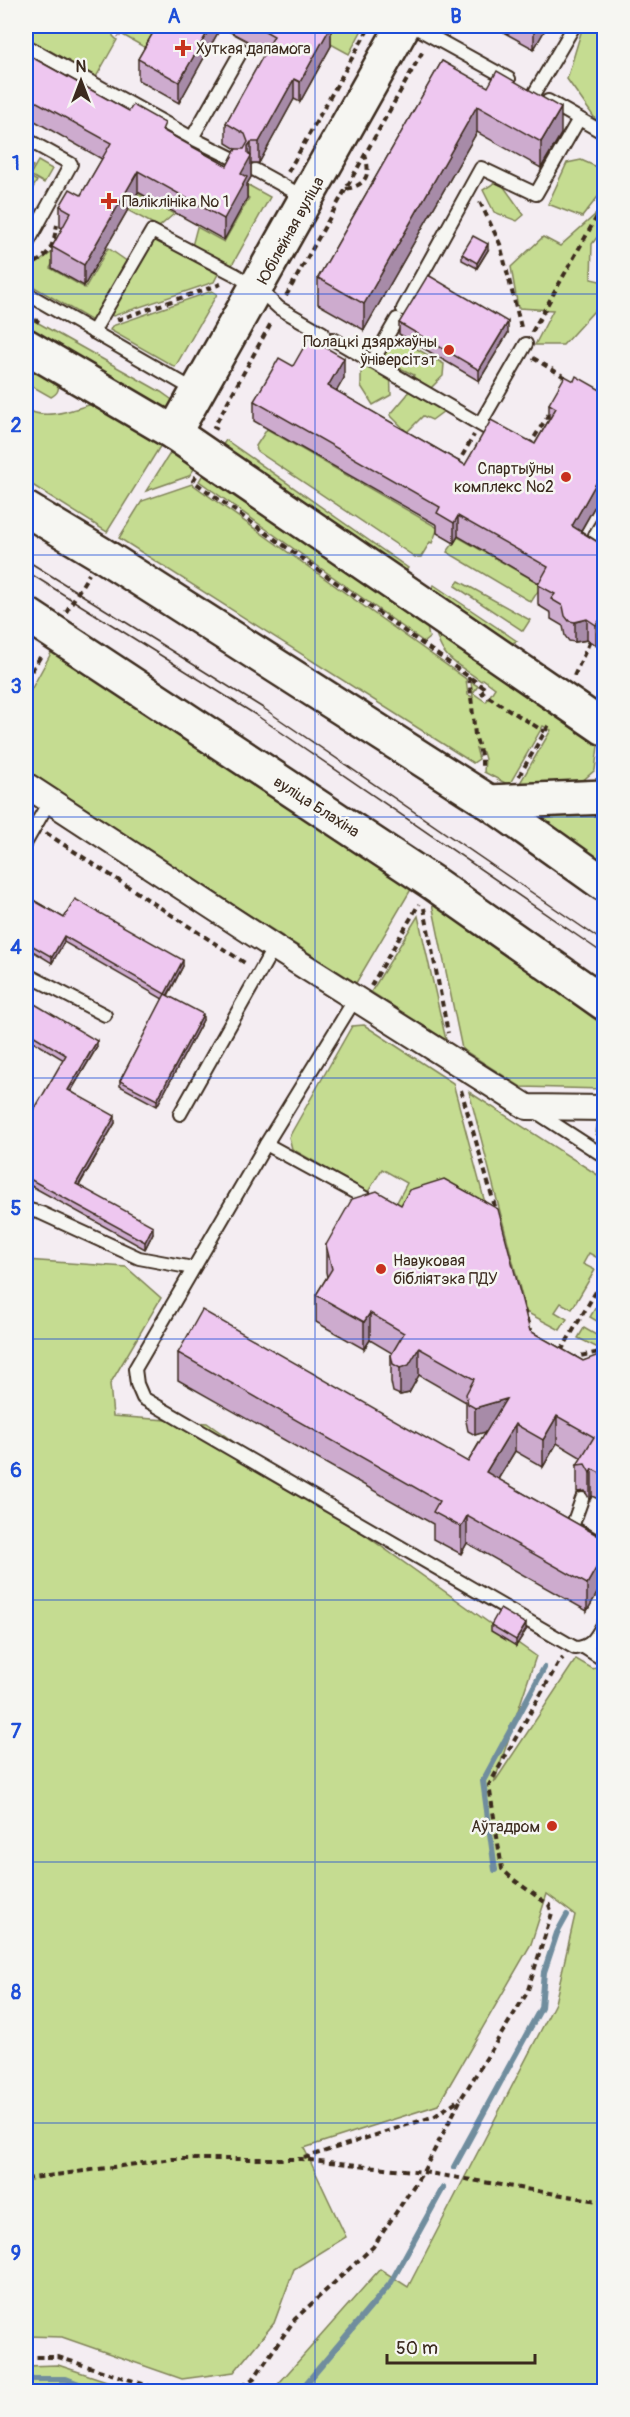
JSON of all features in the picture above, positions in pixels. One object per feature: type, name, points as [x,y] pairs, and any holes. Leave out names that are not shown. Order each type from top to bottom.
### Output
[{"type":"main road","name":"Юбілейная вуліца","points":[[174,433],[199,393],[307,199],[417,31]]},
{"type":"main road","points":[[26,346],[174,433],[604,729]]},
{"type":"main road","points":[[26,509],[485,788],[604,884]]},
{"type":"main road","name":"вуліца Блахіна","points":[[26,614],[48,644],[433,883],[604,1002]]},
{"type":"main road","points":[[485,788],[590,798],[604,771]]},
{"type":"street","points":[[26,785],[274,947],[526,1107],[604,1108]]},
{"type":"lane","points":[[413,26],[417,31],[604,133]]},
{"type":"lane","points":[[534,94],[574,26]]},
{"type":"lane","points":[[26,46],[240,162]]},
{"type":"lane","points":[[192,138],[242,50]]},
{"type":"lane","points":[[372,362],[481,168],[536,194],[579,119]]},
{"type":"lane","points":[[26,139],[71,164],[26,246]]},
{"type":"lane","points":[[255,170],[307,199]]},
{"type":"lane","points":[[95,329],[152,231],[526,451]]},
{"type":"lane","points":[[26,293],[95,329],[199,393]]},
{"type":"lane","points":[[480,424],[523,347]]},
{"type":"lane","points":[[604,520],[595,536],[595,546],[604,555]]},
{"type":"lane","points":[[26,842],[50,800]]},
{"type":"lane","points":[[180,1114],[274,947]]},
{"type":"lane","points":[[26,974],[105,1015]]},
{"type":"lane","points":[[358,1000],[266,1144],[135,1369],[137,1384],[143,1398],[604,1660]]},
{"type":"lane","points":[[526,1107],[604,1156]]},
{"type":"lane","points":[[266,1144],[385,1209]]},
{"type":"lane","points":[[26,1209],[41,1213],[139,1258],[194,1268]]},
{"type":"lane","points":[[582,1499],[572,1527],[604,1546]]},
{"type":"lane","points":[[580,1648],[593,1643],[604,1623]]},
{"type":"path","points":[[118,26],[119,37]]},
{"type":"path","points":[[224,433],[214,427],[255,292],[346,189],[365,155],[417,31]]},
{"type":"path","points":[[346,189],[357,187],[366,178],[369,166],[365,155]]},
{"type":"path","points":[[472,185],[500,244],[523,347],[569,380],[564,388]]},
{"type":"path","points":[[523,347],[604,204]]},
{"type":"path","points":[[26,268],[48,252],[56,237],[58,221]]},
{"type":"path","points":[[95,329],[255,292]]},
{"type":"path","points":[[526,451],[555,403]]},
{"type":"path","points":[[550,411],[555,414]]},
{"type":"path","points":[[455,468],[480,424]]},
{"type":"path","points":[[193,481],[469,676],[486,689],[483,693],[545,732]]},
{"type":"path","points":[[26,680],[101,554]]},
{"type":"path","points":[[566,668],[575,674]]},
{"type":"path","points":[[469,676],[475,735],[482,758],[485,788]]},
{"type":"path","points":[[35,826],[258,972]]},
{"type":"path","points":[[358,1000],[422,898],[453,1062],[496,1212]]},
{"type":"path","points":[[559,1354],[604,1278]]},
{"type":"path","points":[[522,1304],[532,1338]]},
{"type":"path","points":[[565,1360],[604,1352]]},
{"type":"path","points":[[233,2391],[254,2378],[295,2319],[373,2247],[423,2172],[462,2097],[527,1993],[552,1913],[549,1905],[502,1869],[489,1785],[558,1662],[580,1648]]},
{"type":"path","points":[[302,2159],[435,2116],[462,2097]]},
{"type":"path","points":[[26,2179],[172,2159],[302,2159],[423,2172],[604,2202]]},
{"type":"path","points":[[26,2357],[58,2357],[168,2391]]},
{"type":"green space","points":[[26,26],[113,26],[113,36],[117,40],[96,77],[26,37]]},
{"type":"green space","points":[[121,26],[165,26],[151,51],[121,34]]},
{"type":"green space","points":[[298,26],[364,26],[349,54]]},
{"type":"green space","points":[[583,26],[604,26],[604,119],[596,120],[567,79]]},
{"type":"green space","points":[[581,160],[604,170],[604,189],[582,217],[548,204],[567,163]]},
{"type":"green space","points":[[38,161],[52,169],[44,183],[30,175]]},
{"type":"green space","points":[[26,162],[33,166],[28,176],[37,181],[31,191],[26,188]]},
{"type":"green space","points":[[499,180],[524,215],[517,221],[494,212],[483,190]]},
{"type":"green space","points":[[248,185],[270,197],[231,267],[192,246],[197,227],[224,242],[249,198],[243,194]]},
{"type":"green space","points":[[139,194],[174,214],[159,227],[129,211]]},
{"type":"green space","points":[[604,207],[604,228],[592,244],[591,279],[604,282],[604,317],[594,311],[563,345],[535,345],[553,310],[518,308],[511,267],[543,237],[560,246]]},
{"type":"green space","points":[[153,239],[218,274],[214,282],[111,315]]},
{"type":"green space","points":[[58,240],[64,244],[50,268],[85,288],[108,248],[128,262],[94,322],[29,284],[26,271],[51,253]]},
{"type":"green space","points":[[212,291],[217,294],[175,367],[110,330],[112,326]]},
{"type":"green space","points":[[26,316],[161,392],[178,404],[165,411],[26,336]]},
{"type":"green space","points":[[399,339],[444,364],[443,376],[431,388],[444,411],[432,420],[423,416],[407,432],[390,415],[407,395],[414,375],[390,363],[391,395],[373,405],[361,386],[361,364],[371,354]]},
{"type":"green space","points":[[26,357],[58,380],[56,394],[51,397],[30,385]]},
{"type":"green space","points":[[92,404],[164,440],[107,532],[26,481],[26,409],[50,414]]},
{"type":"green space","points":[[267,429],[438,528],[432,543],[430,542],[421,557],[415,557],[257,451],[256,446]]},
{"type":"green space","points":[[226,440],[408,568],[400,579],[218,452]]},
{"type":"green space","points":[[174,447],[199,462],[189,476],[146,491]]},
{"type":"green space","points":[[208,466],[425,614],[429,638],[424,642],[199,481]]},
{"type":"green space","points":[[192,484],[466,679],[468,695],[473,697],[471,682],[478,686],[473,693],[486,702],[495,688],[483,679],[481,681],[446,655],[438,639],[433,614],[599,738],[595,770],[581,782],[517,788],[551,730],[543,726],[509,785],[484,772],[483,752],[476,748],[479,759],[473,763],[119,538],[142,501]]},
{"type":"green space","points":[[458,537],[542,585],[531,602],[447,552]]},
{"type":"green space","points":[[459,581],[530,620],[523,631],[455,586]]},
{"type":"green space","points":[[434,585],[517,641],[506,646],[425,597]]},
{"type":"green space","points":[[55,646],[413,886],[356,983],[26,772],[26,699]]},
{"type":"green space","points":[[604,809],[604,867],[530,814]]},
{"type":"green space","points":[[431,899],[604,1026],[604,1089],[521,1087],[462,1049]]},
{"type":"green space","points":[[418,916],[446,1040],[371,992]]},
{"type":"green space","points":[[364,1025],[453,1083],[492,1229],[410,1213],[396,1204],[407,1183],[382,1169],[368,1192],[292,1149],[289,1137],[352,1026]]},
{"type":"green space","points":[[469,1092],[604,1179],[604,1254],[601,1260],[589,1253],[583,1264],[595,1270],[572,1309],[561,1303],[555,1312],[567,1319],[560,1330],[526,1312]]},
{"type":"green space","points":[[604,1119],[604,1145],[596,1134],[597,1125]]},
{"type":"green space","points":[[26,1232],[28,1233],[26,1260]]},
{"type":"green space","points":[[26,1260],[126,1267],[161,1298],[110,1384],[113,1416],[207,1423],[536,1656],[494,1783],[576,1659],[593,1669],[602,1665],[604,1661],[604,2391],[272,2391],[380,2269],[408,2287],[555,2003],[575,1915],[547,1894],[531,1944],[438,2105],[304,2148],[346,2237],[294,2269],[274,2323],[234,2372],[182,2379],[62,2337],[26,2336]]},
{"type":"green space","points":[[604,1293],[604,1351],[578,1338],[584,1328],[596,1335],[602,1324],[590,1317]]},
{"type":"green space","points":[[58,2365],[137,2391],[26,2391],[26,2366]]},
{"type":"building","points":[[157,26],[211,26],[179,82],[138,59]]},
{"type":"building","points":[[256,26],[331,26],[300,82],[294,79],[259,142],[251,142],[248,146],[248,153],[251,156],[241,174],[247,177],[224,219],[138,171],[84,265],[52,247],[71,212],[60,206],[70,189],[81,195],[111,143],[26,96],[26,54],[129,111],[133,105],[165,123],[162,130],[227,166],[236,149],[244,149],[248,142],[245,134],[226,123],[274,36]]},
{"type":"building","points":[[442,61],[488,87],[497,71],[561,108],[541,142],[477,106],[364,304],[318,278]]},
{"type":"building","points":[[473,236],[488,244],[477,263],[462,254]]},
{"type":"building","points":[[428,275],[508,322],[479,370],[399,323]]},
{"type":"building","points":[[309,338],[344,358],[328,386],[465,465],[491,420],[535,444],[556,408],[549,404],[565,376],[574,381],[576,376],[604,392],[604,469],[572,526],[604,546],[604,624],[599,621],[596,625],[587,619],[569,621],[565,616],[563,606],[551,599],[555,594],[538,585],[548,567],[458,516],[454,523],[437,513],[440,507],[254,401],[279,358],[293,366]]},
{"type":"building","points":[[26,896],[64,918],[75,899],[183,960],[165,994],[64,936],[52,957],[26,942]]},
{"type":"building","points":[[165,994],[203,1014],[157,1100],[120,1081]]},
{"type":"building","points":[[33,1003],[97,1041],[68,1090],[115,1116],[76,1184],[153,1226],[145,1242],[26,1177],[26,1124],[66,1055],[26,1031],[26,1015]]},
{"type":"building","points":[[444,1179],[498,1209],[530,1331],[583,1361],[596,1356],[604,1356],[604,1475],[592,1469],[590,1473],[585,1464],[577,1465],[594,1437],[557,1416],[543,1440],[515,1424],[486,1472],[604,1539],[604,1554],[587,1584],[467,1516],[461,1527],[433,1512],[439,1501],[178,1353],[202,1310],[468,1462],[506,1399],[475,1408],[468,1404],[466,1394],[474,1379],[419,1348],[409,1365],[400,1368],[393,1364],[391,1355],[404,1333],[370,1313],[364,1322],[316,1295],[332,1269],[326,1245],[352,1199],[377,1191],[401,1205],[409,1190]]},
{"type":"building","points":[[500,1609],[526,1624],[516,1640],[491,1625]]},
{"type":"waterway","points":[[495,1870],[483,1781],[544,1668]]},
{"type":"waterway","points":[[454,2167],[541,2008],[544,1972],[557,1933],[567,1915]]},
{"type":"waterway","points":[[299,2392],[390,2284],[443,2188]]},
{"type":"waterway","points":[[26,2379],[66,2379],[100,2392]]},
{"type":"tram line","points":[[26,560],[263,708],[604,942]]},
{"type":"tram line","points":[[26,571],[256,715],[604,954]]},
{"type":"place","name":"Хуткая дапамога","points":[[183,48]]},
{"type":"place","name":"Паліклініка № 1","points":[[109,201]]},
{"type":"place","name":"Полацкі дзяржаўны ўніверсітэт","points":[[449,350]]},
{"type":"place","name":"Спартыўны комплекс №2","points":[[566,477]]},
{"type":"place","name":"Навуковая бібліятэка ПДУ","points":[[381,1269]]},
{"type":"place","name":"Аўтадром","points":[[552,1826]]}]
